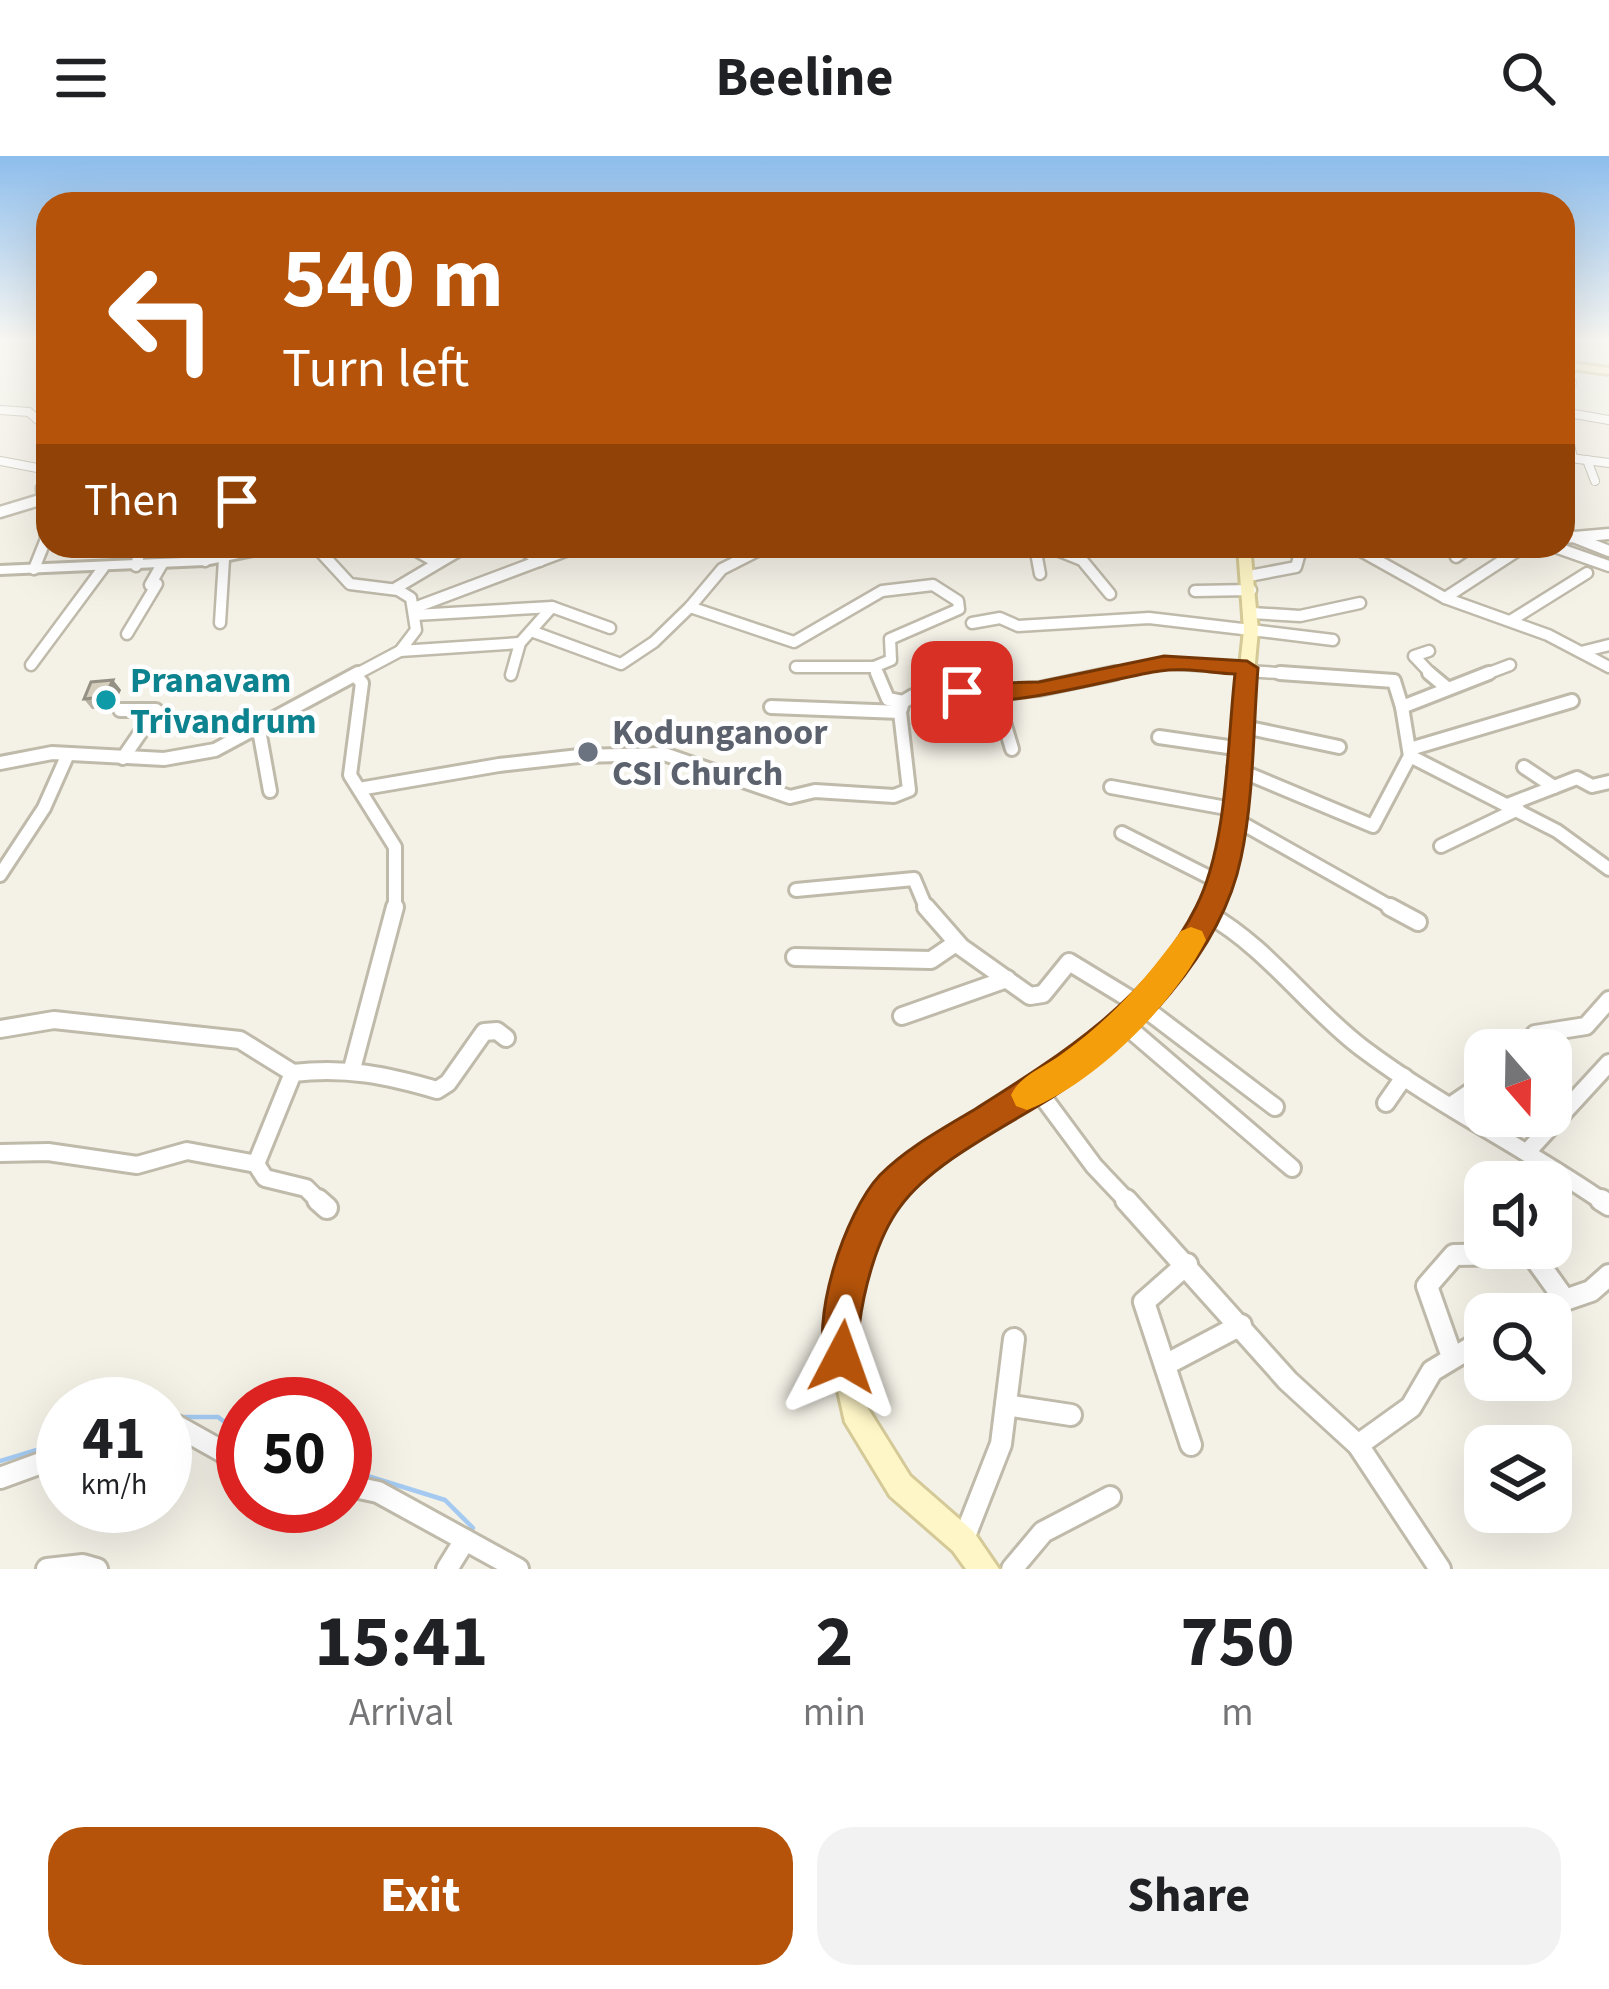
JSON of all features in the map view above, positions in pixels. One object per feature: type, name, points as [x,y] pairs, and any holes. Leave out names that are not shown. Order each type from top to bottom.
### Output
[{"type":"main road","points":[[984,1569],[963,1541],[900,1486],[875,1450],[855,1412],[838,1333],[859,1252],[890,1191],[918,1164],[1037,1089],[1124,1024],[1143,1007],[1208,914],[1228,859],[1251,608],[1245,558]]},
{"type":"street","points":[[0,410],[29,412],[36,418]]},
{"type":"street","points":[[1575,414],[1609,419]]},
{"type":"street","points":[[1575,459],[1605,460]]},
{"type":"street","points":[[1587,460],[1594,481]]},
{"type":"street","points":[[0,461],[36,469]]},
{"type":"street","points":[[0,477],[20,467]]},
{"type":"street","points":[[0,512],[36,502]]},
{"type":"street","points":[[1575,536],[1609,534]]},
{"type":"street","points":[[1575,540],[1609,551]]},
{"type":"street","points":[[1575,554],[1609,566]]},
{"type":"street","points":[[34,569],[38,558]]},
{"type":"street","points":[[136,566],[138,558]]},
{"type":"street","points":[[0,570],[228,558]]},
{"type":"street","points":[[324,558],[341,579],[355,587],[396,588],[447,558]]},
{"type":"street","points":[[429,558],[434,561]]},
{"type":"street","points":[[536,558],[540,561]]},
{"type":"street","points":[[415,612],[548,558]]},
{"type":"street","points":[[531,632],[621,664],[654,642],[690,607],[702,584],[739,558]]},
{"type":"street","points":[[1037,558],[1040,574]]},
{"type":"street","points":[[1077,558],[1110,594]]},
{"type":"street","points":[[1251,608],[1296,567],[1299,558]]},
{"type":"street","points":[[1373,558],[1444,598],[1510,621],[1609,667]]},
{"type":"street","points":[[1444,598],[1507,558]]},
{"type":"street","points":[[220,623],[224,559]]},
{"type":"street","points":[[127,634],[157,584],[150,585],[162,564]]},
{"type":"street","points":[[31,665],[103,568]]},
{"type":"street","points":[[1510,621],[1587,573]]},
{"type":"street","points":[[690,607],[794,642],[882,591],[933,585],[958,602],[959,609],[890,638],[890,660],[874,668],[796,667]]},
{"type":"street","points":[[0,763],[68,754],[192,755],[260,730],[400,651],[416,630],[415,612],[411,598],[396,588]]},
{"type":"street","points":[[1195,591],[1333,640]]},
{"type":"street","points":[[972,623],[997,618],[1018,626],[1251,608],[1300,616],[1360,603]]},
{"type":"street","points":[[415,612],[552,607],[610,628]]},
{"type":"street","points":[[511,675],[520,643],[552,607]]},
{"type":"street","points":[[400,651],[520,643]]},
{"type":"street","points":[[1581,652],[1609,645]]},
{"type":"street","points":[[1430,652],[1414,656],[1415,662],[1447,688]]},
{"type":"street","points":[[771,707],[901,707],[929,694],[1039,689],[1164,663],[1394,681],[1410,753],[1373,826],[1236,747]]},
{"type":"street","points":[[1402,707],[1510,665]]},
{"type":"street","points":[[874,668],[888,699],[901,707]]},
{"type":"street","points":[[352,1069],[387,954],[397,875],[396,849],[350,775],[362,699],[362,683],[356,676]]},
{"type":"street","points":[[995,692],[1012,749]]},
{"type":"street","points":[[1410,753],[1502,718],[1572,701]]},
{"type":"street","points":[[359,789],[559,758],[664,754],[790,797],[815,791],[894,796],[908,790],[901,707]]},
{"type":"street","points":[[120,710],[157,710],[124,758]]},
{"type":"street","points":[[260,730],[270,791]]},
{"type":"street","points":[[1159,737],[1236,747],[1340,747]]},
{"type":"street","points":[[1410,753],[1514,807],[1609,868]]},
{"type":"street","points":[[2,869],[44,808],[68,754]]},
{"type":"street","points":[[1525,766],[1554,787]]},
{"type":"street","points":[[1441,846],[1577,778],[1605,786]]},
{"type":"street","points":[[1111,787],[1231,813],[1418,922]]},
{"type":"street","points":[[1121,833],[1219,883]]},
{"type":"street","points":[[796,890],[914,879],[927,911],[956,944],[1006,979],[1037,998],[1069,962],[1143,1007],[1275,1107]]},
{"type":"street","points":[[1208,914],[1236,930],[1358,1045],[1609,1204]]},
{"type":"street","points":[[795,957],[931,960],[956,944]]},
{"type":"street","points":[[902,1016],[1006,979]]},
{"type":"street","points":[[1567,1029],[1586,1026],[1609,1000]]},
{"type":"street","points":[[0,1029],[54,1020],[240,1040],[293,1073],[352,1069],[439,1089],[484,1032],[497,1030],[506,1038]]},
{"type":"street","points":[[1124,1024],[1292,1168]]},
{"type":"street","points":[[1529,1150],[1609,1063]]},
{"type":"street","points":[[256,1164],[272,1128],[283,1084],[293,1073]]},
{"type":"street","points":[[1386,1103],[1404,1078]]},
{"type":"street","points":[[1037,1089],[1094,1166],[1288,1381],[1358,1445],[1440,1569]]},
{"type":"street","points":[[1453,1105],[1464,1097]]},
{"type":"street","points":[[0,1153],[48,1152],[137,1166],[187,1151],[256,1164],[265,1178],[305,1188],[327,1208]]},
{"type":"street","points":[[1452,1357],[1427,1286],[1454,1255],[1487,1251],[1532,1255],[1560,1293]]},
{"type":"street","points":[[1187,1264],[1144,1302],[1191,1445]]},
{"type":"street","points":[[1572,1299],[1609,1275]]},
{"type":"street","points":[[1165,1366],[1240,1325]]},
{"type":"street","points":[[963,1541],[1001,1444],[1015,1339]]},
{"type":"street","points":[[1358,1445],[1411,1407],[1432,1371],[1464,1350]]},
{"type":"street","points":[[1006,1405],[1071,1414]]},
{"type":"street","points":[[0,1478],[36,1465]]},
{"type":"street","points":[[372,1491],[518,1569]]},
{"type":"street","points":[[1012,1569],[1031,1539],[1054,1522],[1110,1497]]},
{"type":"street","points":[[447,1569],[464,1540]]},
{"type":"street","points":[[47,1569],[83,1564],[97,1569]]},
{"type":"building","points":[[113,680],[102,697],[84,699],[91,682]]},
{"type":"waterway","points":[[192,1417],[216,1417]]},
{"type":"waterway","points":[[0,1461],[36,1450]]},
{"type":"waterway","points":[[372,1477],[445,1500],[473,1528]]},
{"type":"slow traffic","points":[[1027,1095],[1074,1064],[1143,1007],[1191,940]]},
{"type":"place","name":"Pranavam Trivandrum","points":[[106,700]]},
{"type":"place","name":"Kodunganoor CSI Church","points":[[588,752]]},
{"type":"route","points":[[842,1357],[838,1333],[847,1292],[873,1216],[890,1191],[918,1164],[1074,1064],[1143,1007],[1208,914],[1228,859],[1235,748],[1247,668],[1164,663],[1039,689],[962,692]]}]
